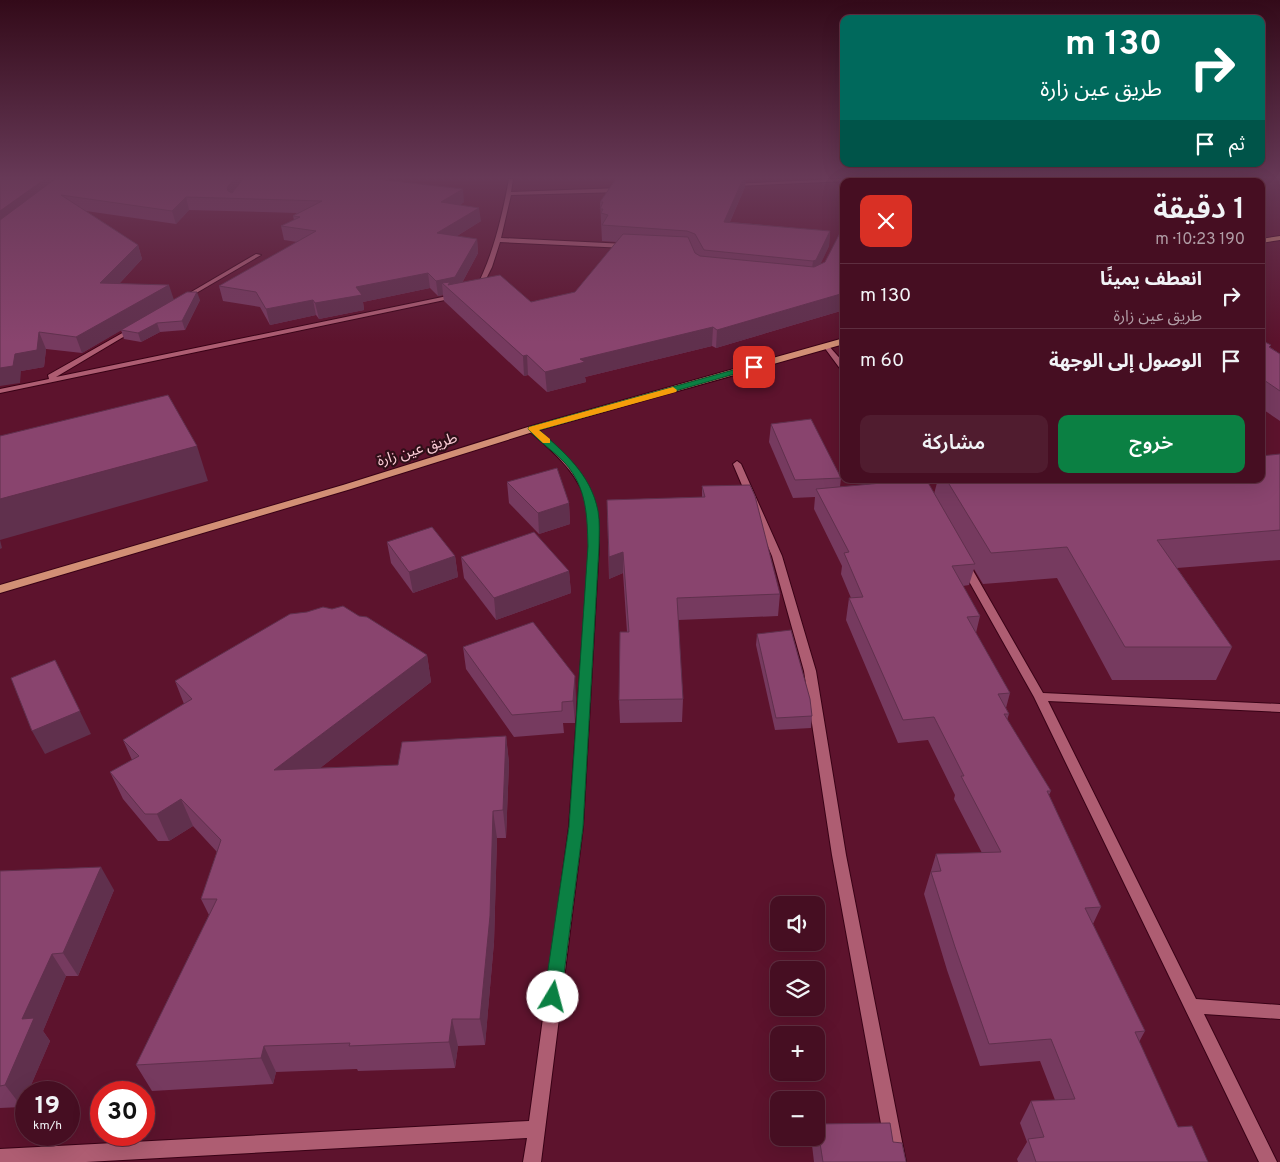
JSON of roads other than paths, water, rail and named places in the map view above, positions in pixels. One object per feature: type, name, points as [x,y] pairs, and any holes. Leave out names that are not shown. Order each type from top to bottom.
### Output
[{"type":"main road","points":[[1265,240],[1280,238]]},
{"type":"main road","name":"طريق عين زارة","points":[[0,589],[356,484],[532,429],[840,342]]},
{"type":"street","points":[[0,391],[470,293],[481,286],[499,233]]},
{"type":"street","points":[[497,240],[636,247]]},
{"type":"street","points":[[181,300],[258,255]]},
{"type":"street","points":[[43,381],[138,326]]},
{"type":"street","points":[[826,346],[840,363]]},
{"type":"street","points":[[532,429],[568,461],[584,482],[592,511],[594,546],[576,827],[532,1162]]},
{"type":"street","points":[[737,464],[777,556],[810,670],[838,856],[897,1162]]},
{"type":"street","points":[[959,554],[1040,697],[1268,1162]]},
{"type":"street","points":[[1040,697],[1280,708]]},
{"type":"street","points":[[1193,1006],[1280,1012]]},
{"type":"street","points":[[0,1158],[535,1129]]}]
